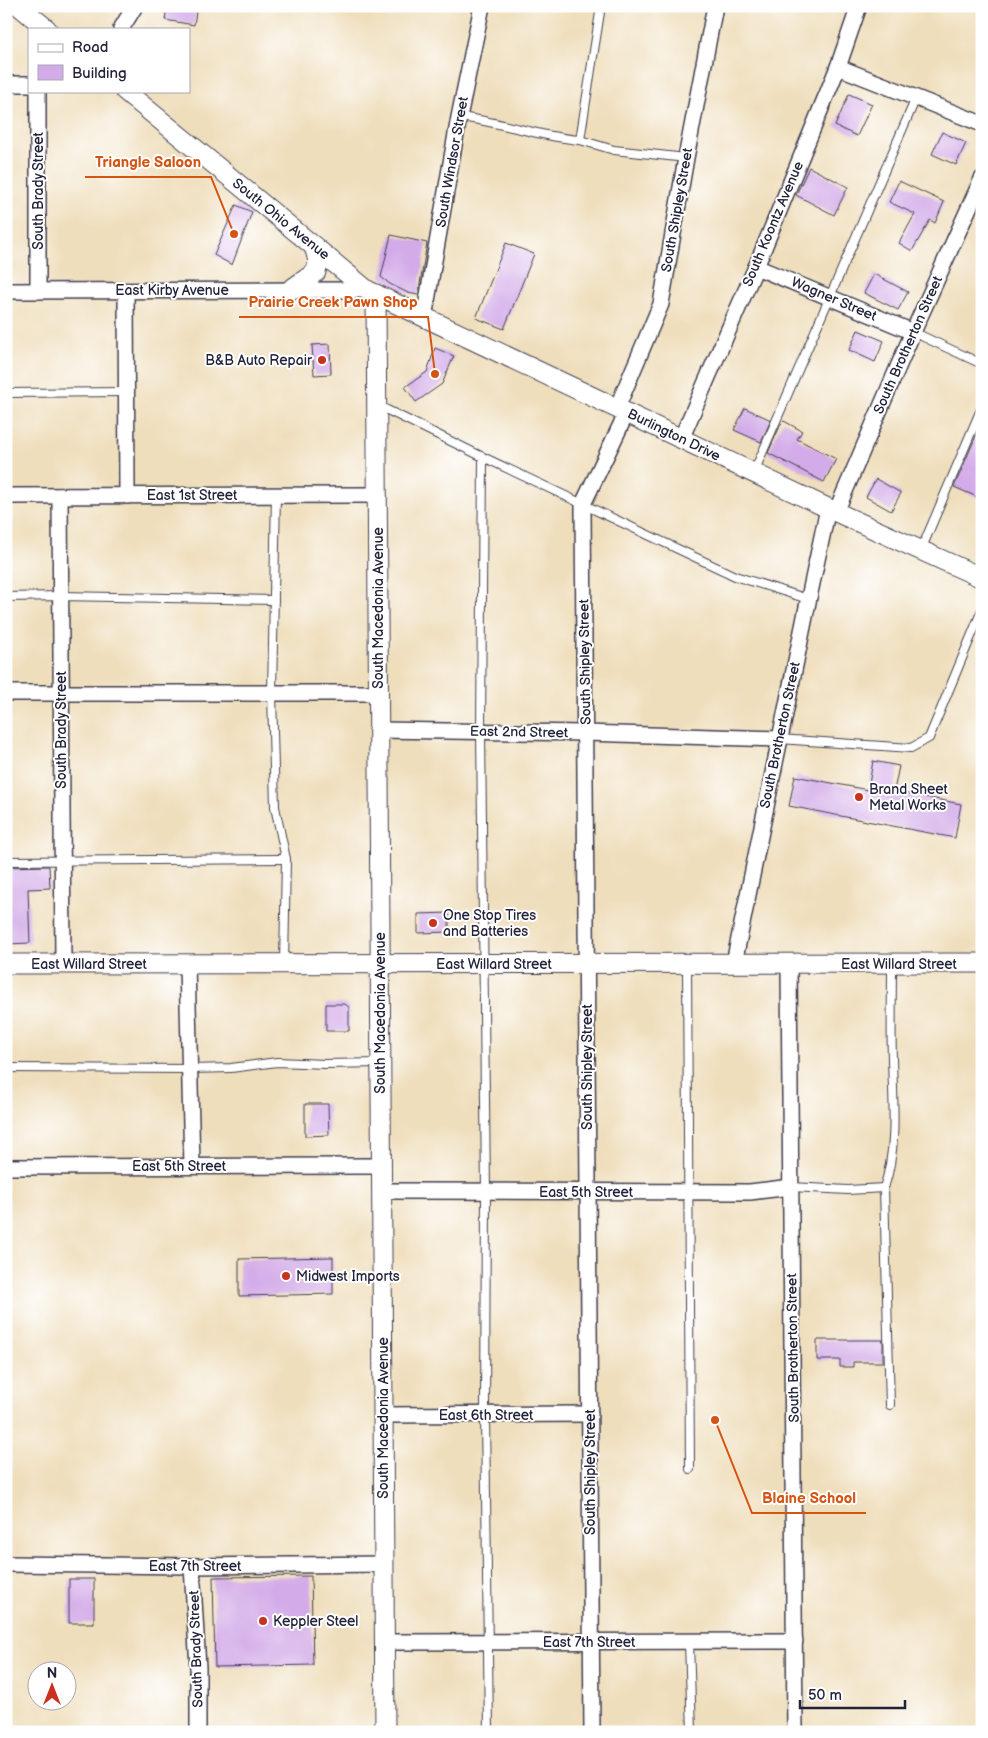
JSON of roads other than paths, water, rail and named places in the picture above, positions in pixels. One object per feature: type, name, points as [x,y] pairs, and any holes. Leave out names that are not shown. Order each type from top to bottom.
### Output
[{"type":"street","points":[[19,6],[46,28]]},
{"type":"street","points":[[122,28],[136,6]]},
{"type":"street","name":"South Windsor Street","points":[[424,318],[459,117],[482,6]]},
{"type":"street","name":"South Shipley Street","points":[[592,1732],[583,504],[622,410],[662,304],[686,158],[715,6]]},
{"type":"street","name":"South Koontz Avenue","points":[[681,439],[756,267],[838,67],[859,6]]},
{"type":"street","points":[[838,67],[982,124]]},
{"type":"street","points":[[6,84],[28,84]]},
{"type":"street","name":"South Brady Street","points":[[38,92],[38,291]]},
{"type":"street","name":"South Ohio Avenue","points":[[126,92],[371,292]]},
{"type":"street","name":"South Brotherton Street","points":[[734,963],[808,599],[832,510],[982,179]]},
{"type":"street","points":[[290,290],[316,272],[318,261],[314,246]]},
{"type":"street","name":"Wagner Street","points":[[756,267],[913,332]]},
{"type":"street","name":"East Kirby Avenue","points":[[6,291],[290,290],[371,292]]},
{"type":"street","points":[[126,291],[127,496]]},
{"type":"street","name":"Burlington Drive","points":[[371,292],[832,510],[982,578]]},
{"type":"street","name":"South Macedonia Avenue","points":[[371,292],[376,405],[377,495],[384,1732]]},
{"type":"street","name":"East 1st Street","points":[[6,496],[377,495]]},
{"type":"street","name":"South Brady Street","points":[[60,496],[63,964]]},
{"type":"street","points":[[6,692],[378,693]]},
{"type":"street","name":"East 2nd Street","points":[[378,730],[586,733],[779,739]]},
{"type":"street","name":"East Willard Street","points":[[6,964],[982,963]]},
{"type":"street","points":[[187,964],[192,1166]]},
{"type":"street","name":"South Brotherton Street","points":[[789,964],[795,1732]]},
{"type":"street","name":"East 5th Street","points":[[6,1167],[381,1166]]},
{"type":"street","name":"East 5th Street","points":[[381,1191],[750,1192],[791,1187]]},
{"type":"street","name":"East 6th Street","points":[[383,1415],[590,1414]]},
{"type":"street","name":"East 7th Street","points":[[6,1564],[192,1566],[384,1564]]},
{"type":"street","name":"South Brady Street","points":[[192,1566],[198,1668],[198,1732]]},
{"type":"street","name":"East 7th Street","points":[[384,1642],[795,1641]]},
{"type":"lane","points":[[580,140],[601,6]]},
{"type":"lane","points":[[754,473],[916,98]]},
{"type":"lane","points":[[459,117],[557,139],[580,140],[614,150],[686,158]]},
{"type":"lane","points":[[913,332],[982,364]]},
{"type":"lane","points":[[6,393],[127,392]]},
{"type":"lane","points":[[376,405],[735,576],[808,599]]},
{"type":"lane","points":[[921,550],[982,407]]},
{"type":"lane","points":[[483,456],[481,732],[489,1732]]},
{"type":"lane","points":[[276,495],[272,693],[275,807],[286,859],[284,964]]},
{"type":"lane","points":[[6,597],[60,596],[274,600]]},
{"type":"lane","points":[[779,739],[911,748],[929,738],[982,610]]},
{"type":"lane","points":[[6,861],[286,859]]},
{"type":"lane","points":[[688,963],[690,1469]]},
{"type":"lane","points":[[890,1405],[884,1188],[890,1170],[894,1144],[891,1026],[892,964]]},
{"type":"lane","points":[[6,1068],[190,1069],[231,1068],[277,1062],[325,1064],[381,1063]]},
{"type":"lane","points":[[791,1187],[848,1190],[884,1188]]},
{"type":"lane","points":[[689,1642],[692,1732]]},
{"type":"place","name":"Triangle Saloon","points":[[234,234]]},
{"type":"place","name":"B&B Auto Repair","points":[[322,360]]},
{"type":"place","name":"Prairie Creek Pawn Shop","points":[[435,374]]},
{"type":"place","name":"Brand Sheet Metal Works","points":[[859,797]]},
{"type":"place","name":"One Stop Tires and Batteries","points":[[433,923]]},
{"type":"place","name":"Midwest Imports","points":[[286,1276]]},
{"type":"place","name":"Blaine School","points":[[715,1420]]},
{"type":"place","name":"Keppler Steel","points":[[263,1621]]}]
